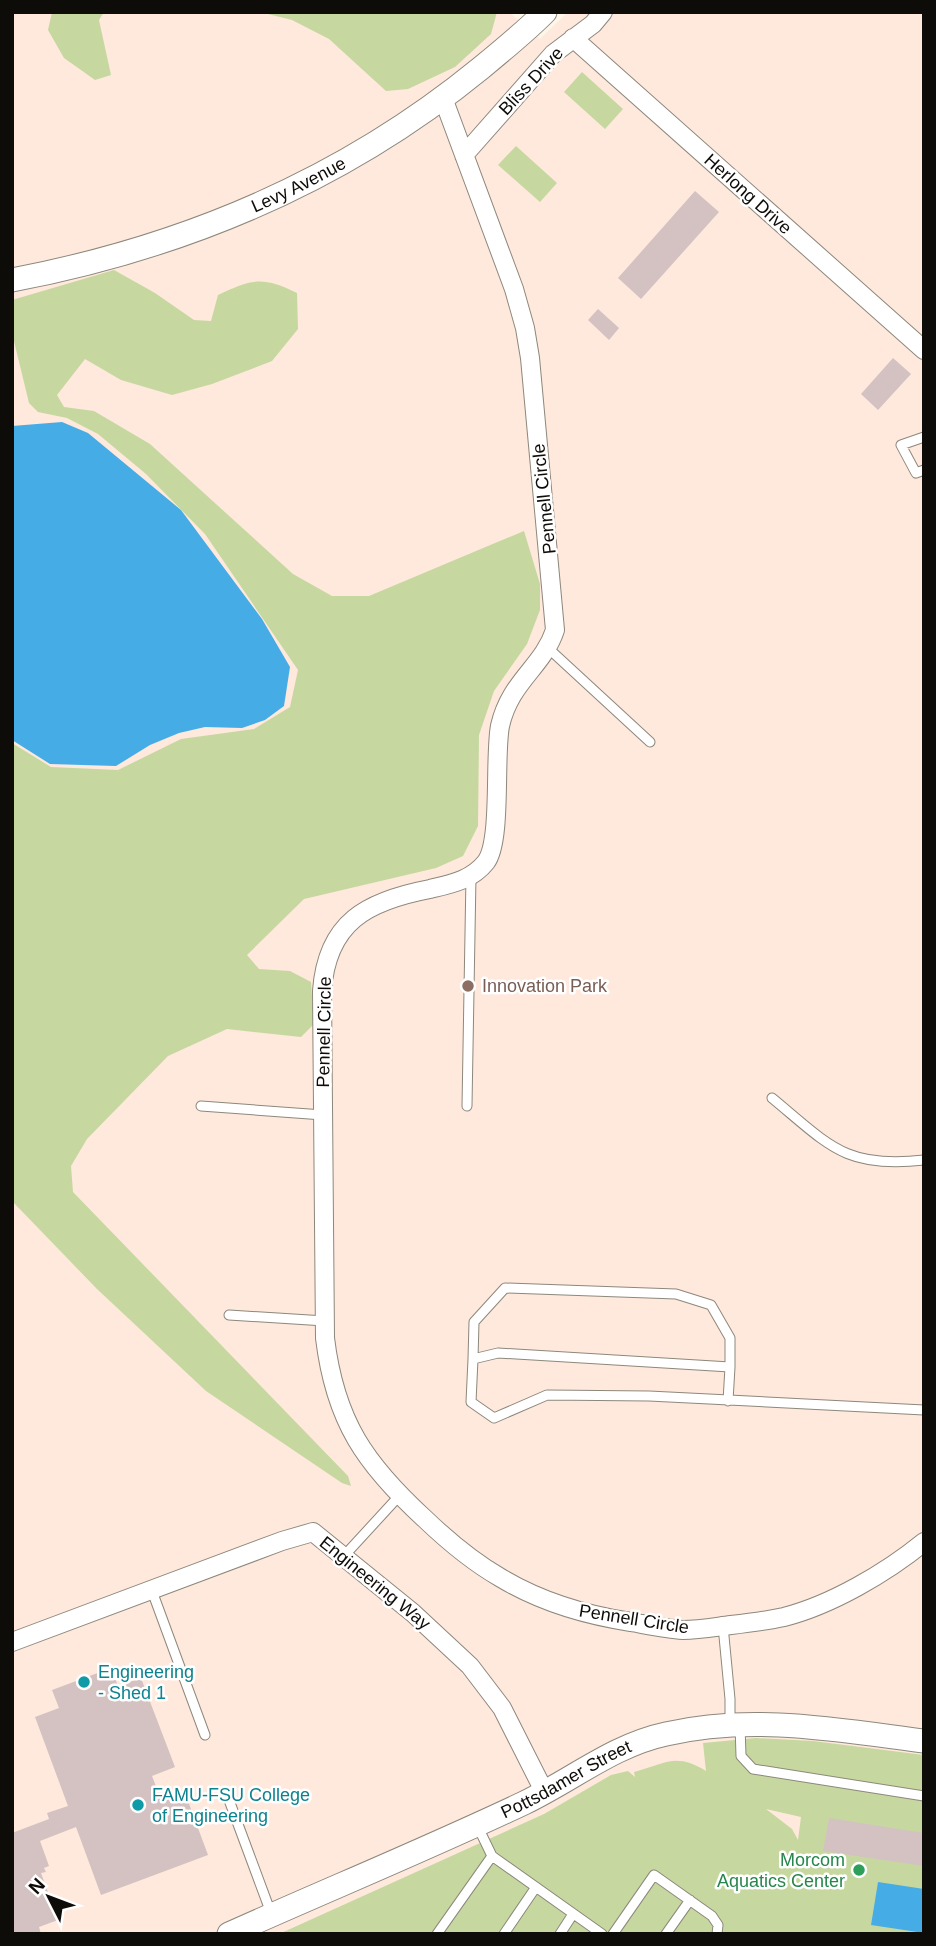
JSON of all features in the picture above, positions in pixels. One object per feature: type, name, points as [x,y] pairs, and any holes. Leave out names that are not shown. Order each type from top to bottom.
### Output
[{"type":"street","name":"Bliss Drive","points":[[464,155],[553,54],[593,24],[603,12]]},
{"type":"street","name":"Levy Avenue","points":[[12,279],[104,260],[150,247],[232,217],[334,168],[443,98],[539,14]]},
{"type":"street","name":"Herlong Drive","points":[[573,38],[924,349]]},
{"type":"street","name":"Pennell Circle","points":[[443,98],[514,289],[528,344],[555,621],[548,648],[513,691],[503,714],[498,742],[492,851],[487,861],[471,876],[450,884],[385,899],[370,906],[355,917],[334,942],[327,957],[322,991],[325,1321],[328,1363],[341,1409],[363,1453],[400,1495],[441,1534],[482,1566],[517,1587],[546,1600],[599,1617],[683,1630],[785,1617],[828,1601],[886,1569],[924,1542]]},
{"type":"street","name":"Engineering Way","points":[[12,1642],[282,1541],[313,1532],[431,1628],[470,1666],[502,1708],[545,1793]]},
{"type":"street","name":"Pottsdamer Street","points":[[229,1934],[545,1793],[638,1741],[668,1733],[735,1724],[790,1724],[924,1741]]},
{"type":"lane","points":[[924,438],[901,445],[916,473],[924,470]]},
{"type":"lane","points":[[548,648],[650,742]]},
{"type":"lane","points":[[467,1106],[471,876]]},
{"type":"lane","points":[[772,1098],[827,1143],[850,1156],[884,1163],[924,1160]]},
{"type":"lane","points":[[201,1106],[323,1115]]},
{"type":"lane","points":[[728,1401],[730,1338],[710,1305],[676,1294],[505,1288],[474,1322],[471,1402],[494,1418],[547,1395],[649,1396],[728,1401],[924,1410]]},
{"type":"lane","points":[[229,1315],[325,1321]]},
{"type":"lane","points":[[473,1359],[498,1353],[730,1367]]},
{"type":"lane","points":[[344,1556],[400,1495]]},
{"type":"lane","points":[[152,1591],[205,1735]]},
{"type":"lane","points":[[723,1626],[730,1699],[741,1756],[753,1769],[924,1796]]},
{"type":"lane","points":[[229,1800],[271,1915]]},
{"type":"lane","points":[[477,1825],[492,1856],[602,1934]]},
{"type":"lane","points":[[437,1934],[492,1856]]},
{"type":"lane","points":[[612,1934],[654,1875],[712,1916],[718,1925],[717,1934]]},
{"type":"lane","points":[[504,1934],[536,1887]]},
{"type":"lane","points":[[666,1934],[690,1900]]},
{"type":"lane","points":[[560,1934],[573,1914]]},
{"type":"shaded area","name":"Innovation Park","points":[[12,12],[509,12],[540,39],[568,12],[924,12],[924,1934],[12,1934]]},
{"type":"green space","points":[[52,12],[104,12],[99,20],[111,75],[95,80],[64,58],[48,30]]},
{"type":"green space","points":[[260,12],[497,12],[491,34],[455,67],[408,89],[386,91],[329,39],[292,20]]},
{"type":"green space","points":[[582,72],[623,109],[605,129],[564,92]]},
{"type":"green space","points":[[516,146],[557,183],[540,202],[498,165]]},
{"type":"green space","points":[[114,270],[155,293],[194,320],[211,321],[218,295],[249,283],[275,284],[297,293],[298,329],[272,361],[212,384],[172,395],[121,380],[85,359],[57,395],[64,407],[94,411],[150,444],[293,574],[332,596],[369,596],[524,531],[540,584],[540,610],[527,644],[494,691],[479,735],[478,826],[463,856],[436,868],[304,899],[247,955],[259,969],[290,971],[311,982],[314,1024],[301,1037],[227,1029],[168,1056],[87,1139],[71,1166],[73,1192],[348,1476],[351,1486],[342,1483],[206,1391],[97,1289],[12,1201],[12,743],[51,767],[118,770],[181,739],[254,729],[290,707],[298,670],[205,534],[146,474],[98,434],[67,418],[38,412],[29,403],[12,333],[12,300]]},
{"type":"green space","points":[[756,1738],[813,1741],[924,1755],[924,1934],[279,1934],[544,1814],[611,1775],[628,1771],[635,1777],[634,1772],[670,1761],[686,1762],[706,1771],[703,1743]],"holes":[[[766,1809],[801,1817],[798,1840],[792,1829]]]},
{"type":"water","points":[[62,422],[88,433],[181,510],[262,619],[290,667],[284,706],[265,720],[242,728],[205,727],[179,733],[150,745],[116,766],[50,764],[12,740],[12,426]]},
{"type":"water","points":[[878,1882],[924,1889],[924,1933],[871,1925]]},
{"type":"building","points":[[695,191],[719,212],[641,299],[618,278]]},
{"type":"building","points":[[598,309],[619,328],[609,340],[588,320]]},
{"type":"building","points":[[893,358],[911,374],[878,410],[861,394]]},
{"type":"building","name":"FAMU-FSU College of Engineering","points":[[111,1668],[118,1686],[141,1678],[175,1767],[152,1776],[162,1802],[185,1793],[208,1855],[101,1895],[76,1827],[40,1841],[49,1866],[44,1868],[46,1872],[41,1873],[58,1920],[39,1927],[41,1934],[12,1934],[12,1833],[49,1819],[47,1813],[68,1806],[35,1717],[59,1708],[52,1690]]},
{"type":"building","points":[[829,1818],[924,1833],[924,1866],[823,1851]]},
{"type":"place","name":"Innovation Park","points":[[468,986]]},
{"type":"place","name":"Engineering - Shed 1","points":[[84,1682]]},
{"type":"place","name":"FAMU-FSU College of Engineering","points":[[138,1805]]},
{"type":"place","name":"Morcom Aquatics Center","points":[[859,1870]]}]
